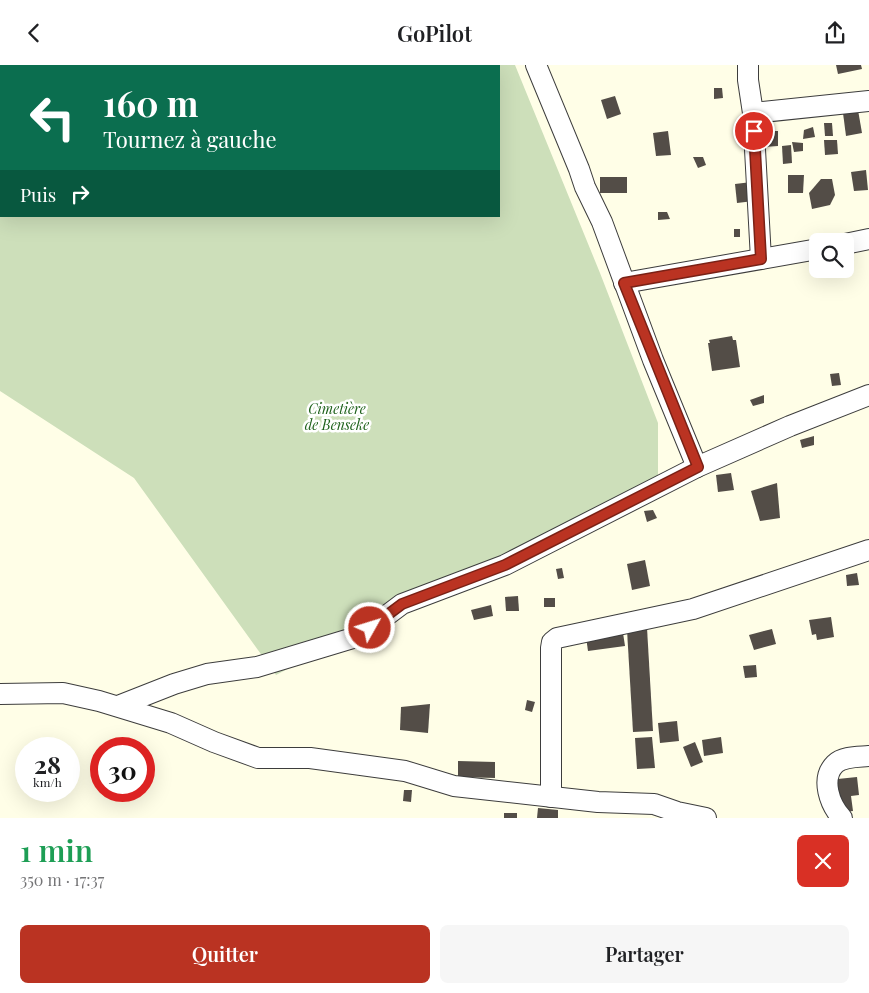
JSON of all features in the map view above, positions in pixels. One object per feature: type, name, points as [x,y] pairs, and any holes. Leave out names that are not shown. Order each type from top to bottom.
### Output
[{"type":"street","points":[[536,65],[579,169],[584,187],[602,222],[624,283],[698,467]]},
{"type":"street","points":[[748,65],[753,113],[761,259]]},
{"type":"street","points":[[753,113],[869,101]]},
{"type":"street","points":[[854,242],[869,239]]},
{"type":"street","points":[[624,283],[809,251]]},
{"type":"street","points":[[118,706],[174,684],[206,675],[257,667],[353,639],[402,604],[505,565],[698,467],[790,426],[869,395]]},
{"type":"street","points":[[551,797],[551,648],[552,642],[557,638],[693,609],[869,550]]},
{"type":"street","points":[[0,694],[63,693],[118,706],[171,723],[214,742],[258,758],[310,758],[405,771],[454,786],[598,802],[654,803],[677,812],[706,818]]},
{"type":"street","points":[[842,818],[829,797],[828,789],[831,771],[835,765],[843,760],[869,756]]},
{"type":"green space","name":"Cimetière de Benseke","points":[[500,65],[515,65],[600,273],[658,423],[658,476],[276,675],[134,478],[0,391],[0,217],[500,217]]},
{"type":"building","points":[[836,65],[861,65],[862,69],[838,74]]},
{"type":"building","points":[[714,88],[722,88],[723,98],[714,99]]},
{"type":"building","points":[[615,96],[621,114],[607,119],[601,100]]},
{"type":"building","points":[[858,110],[862,133],[846,136],[843,113]]},
{"type":"building","points":[[824,123],[832,123],[833,136],[825,136]]},
{"type":"building","points":[[813,127],[815,137],[803,139],[804,130]]},
{"type":"building","points":[[668,131],[671,155],[656,156],[653,133]]},
{"type":"building","points":[[763,131],[778,131],[778,146],[764,147]]},
{"type":"building","points":[[824,140],[837,140],[838,154],[825,155]]},
{"type":"building","points":[[792,142],[803,143],[803,151],[794,152]]},
{"type":"building","points":[[791,145],[792,163],[783,164],[782,146]]},
{"type":"building","points":[[693,157],[703,157],[706,165],[698,168]]},
{"type":"building","points":[[866,170],[868,190],[854,191],[851,172]]},
{"type":"building","points":[[788,175],[804,175],[803,193],[788,193]]},
{"type":"building","points":[[600,177],[627,177],[627,193],[600,193]]},
{"type":"building","points":[[821,179],[832,179],[835,195],[830,205],[812,209],[809,193]]},
{"type":"building","points":[[760,181],[762,200],[737,203],[735,184]]},
{"type":"building","points":[[658,212],[667,212],[670,219],[658,220]]},
{"type":"building","points":[[734,229],[740,229],[740,237],[734,237]]},
{"type":"building","points":[[732,336],[733,340],[736,340],[740,367],[712,371],[709,340]]},
{"type":"building","points":[[839,373],[841,385],[832,386],[830,374]]},
{"type":"building","points":[[764,395],[764,403],[753,406],[750,400]]},
{"type":"building","points":[[814,436],[814,445],[802,448],[800,440]]},
{"type":"building","points":[[731,473],[734,490],[718,492],[716,475]]},
{"type":"building","points":[[777,483],[780,518],[760,521],[751,491]]},
{"type":"building","points":[[653,510],[657,518],[647,522],[644,511]]},
{"type":"building","points":[[645,560],[650,586],[632,590],[627,564]]},
{"type":"building","points":[[562,568],[564,578],[558,579],[556,569]]},
{"type":"building","points":[[857,573],[859,585],[847,586],[846,575]]},
{"type":"building","points":[[518,596],[519,611],[506,611],[505,597]]},
{"type":"building","points":[[544,598],[555,598],[555,607],[544,607]]},
{"type":"building","points":[[491,605],[493,616],[474,620],[471,610]]},
{"type":"building","points":[[831,617],[834,637],[817,640],[816,634],[812,635],[809,620]]},
{"type":"building","points":[[647,628],[653,731],[633,732],[627,630]]},
{"type":"building","points":[[772,629],[776,644],[754,650],[749,635]]},
{"type":"building","points":[[623,633],[625,646],[588,651],[586,637]]},
{"type":"building","points":[[756,665],[757,677],[745,678],[743,666]]},
{"type":"building","points":[[527,700],[535,702],[532,712],[525,710]]},
{"type":"building","points":[[430,704],[428,733],[400,730],[401,707]]},
{"type":"building","points":[[677,721],[679,741],[660,743],[658,723]]},
{"type":"building","points":[[652,737],[655,768],[637,769],[635,738]]},
{"type":"building","points":[[721,737],[723,753],[704,756],[702,740]]},
{"type":"building","points":[[695,742],[703,762],[691,767],[683,747]]},
{"type":"building","points":[[458,761],[495,762],[495,778],[458,777]]},
{"type":"building","points":[[857,777],[859,795],[851,796],[853,811],[832,814],[828,780]]},
{"type":"building","points":[[404,790],[412,790],[411,802],[403,801]]},
{"type":"building","points":[[538,808],[558,810],[558,818],[537,818]]},
{"type":"building","points":[[504,813],[517,813],[517,818],[504,818]]},
{"type":"route","points":[[370,628],[402,604],[516,560],[698,467],[653,360],[624,283],[761,259],[754,131]]}]
